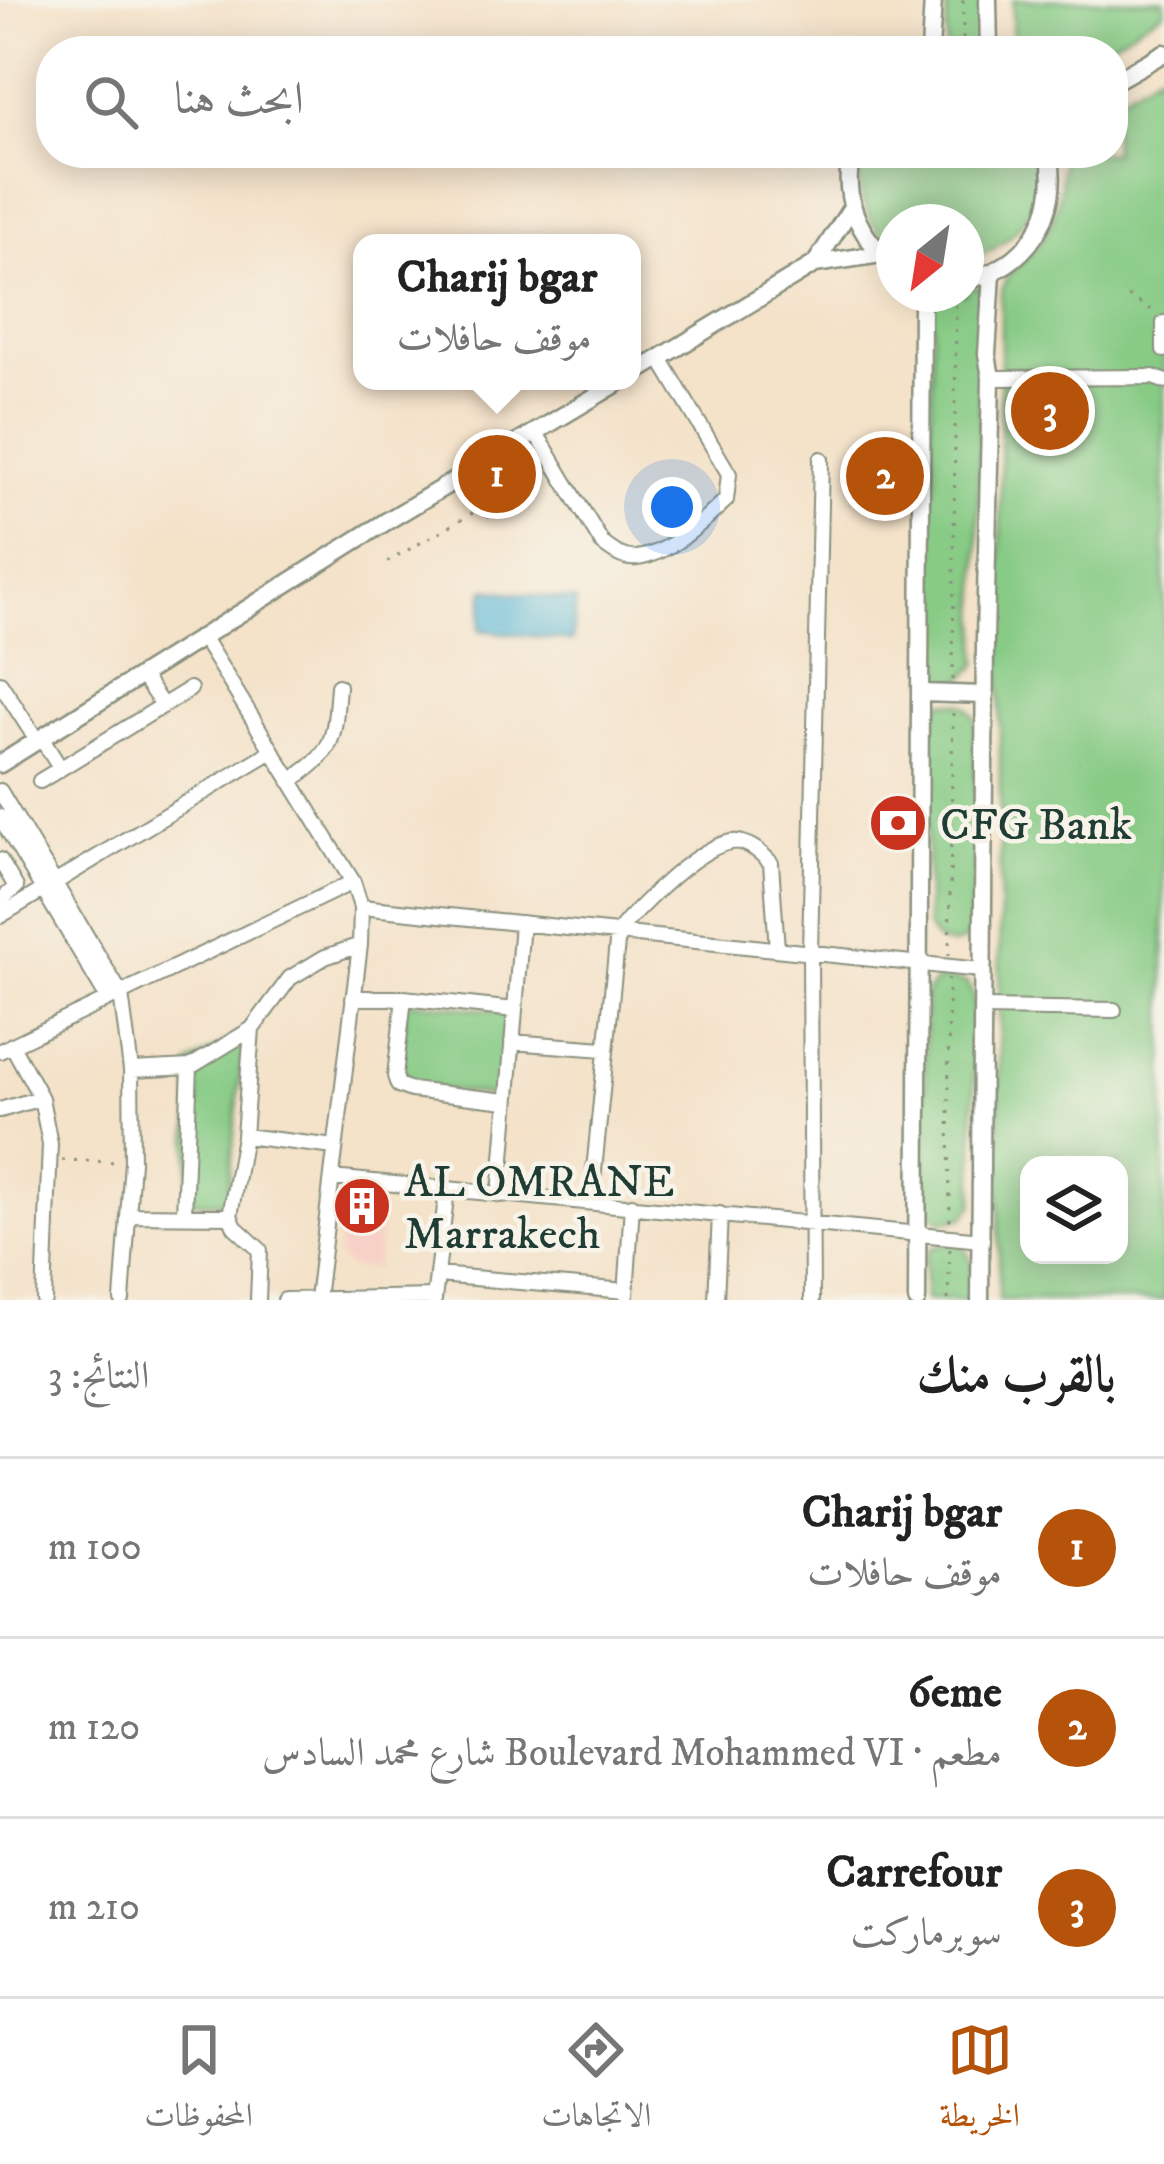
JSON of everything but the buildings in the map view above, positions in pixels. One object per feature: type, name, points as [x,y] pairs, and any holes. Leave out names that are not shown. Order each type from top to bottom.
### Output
[{"type":"main road","points":[[931,36],[933,0]]},
{"type":"main road","points":[[988,0],[989,36]]},
{"type":"main road","points":[[1128,74],[1164,53]]},
{"type":"main road","points":[[850,168],[852,207],[876,247]]},
{"type":"main road","points":[[984,275],[1023,252],[1044,222],[1053,186],[1051,168]]},
{"type":"main road","points":[[641,369],[815,264],[852,207]]},
{"type":"main road","points":[[815,264],[876,260]]},
{"type":"main road","points":[[980,1300],[992,273]]},
{"type":"main road","points":[[917,1300],[922,312]]},
{"type":"main road","points":[[0,764],[606,390]]},
{"type":"main road","points":[[921,693],[985,695]]},
{"type":"street","points":[[1164,320],[1164,350]]},
{"type":"street","points":[[536,433],[602,543],[613,552],[638,559],[677,539],[726,500],[729,474],[660,358]]},
{"type":"street","points":[[992,378],[1153,377],[1164,381]]},
{"type":"street","points":[[812,1300],[810,953],[821,459]]},
{"type":"street","points":[[203,638],[353,882],[361,908],[317,1299]]},
{"type":"street","points":[[143,677],[163,706]]},
{"type":"street","points":[[0,682],[60,768]]},
{"type":"street","points":[[290,781],[320,762],[334,738],[338,686]]},
{"type":"street","points":[[40,781],[190,689]]},
{"type":"street","points":[[0,916],[272,751]]},
{"type":"street","points":[[0,791],[114,996],[131,1070],[132,1162],[122,1300]]},
{"type":"street","points":[[1,821],[50,885]]},
{"type":"street","points":[[591,1200],[618,933],[639,905],[706,853],[722,842],[740,842],[771,863],[777,950]]},
{"type":"street","points":[[0,860],[16,887],[0,901]]},
{"type":"street","points":[[44,1300],[50,1160],[40,1098],[6,1048],[353,882]]},
{"type":"street","points":[[361,908],[981,970]]},
{"type":"street","points":[[500,1195],[522,923]]},
{"type":"street","points":[[131,1070],[190,1067],[252,1029],[290,978],[325,957],[360,945]]},
{"type":"street","points":[[353,998],[404,998],[515,1010]]},
{"type":"street","points":[[404,998],[395,1076],[398,1085],[506,1101]]},
{"type":"street","points":[[981,1008],[1114,1010]]},
{"type":"street","points":[[252,1029],[244,1136],[230,1216],[260,1250],[258,1300]]},
{"type":"street","points":[[512,1042],[604,1048]]},
{"type":"street","points":[[184,1214],[190,1067]]},
{"type":"street","points":[[0,1110],[40,1098]]},
{"type":"street","points":[[244,1136],[335,1147]]},
{"type":"street","points":[[332,1178],[982,1240]]},
{"type":"street","points":[[285,1300],[434,1298],[447,1190]]},
{"type":"street","points":[[438,1275],[626,1296],[632,1205]]},
{"type":"street","points":[[716,1300],[719,1214]]},
{"type":"street","points":[[129,1215],[230,1216]]},
{"type":"street","points":[[522,1300],[523,1283]]},
{"type":"path","points":[[963,0],[963,36]]},
{"type":"path","points":[[1128,296],[1164,320]]},
{"type":"path","points":[[948,1300],[956,312]]},
{"type":"path","points":[[387,562],[483,507],[494,524]]},
{"type":"path","points":[[50,1160],[132,1162]]},
{"type":"shaded area","points":[[354,1216],[381,1217],[376,1269],[348,1267],[339,1257],[339,1237],[352,1238]]},
{"type":"green space","points":[[947,0],[982,0],[982,36],[946,36]]},
{"type":"green space","points":[[1013,0],[1164,0],[1164,11],[1122,36],[1012,36]]},
{"type":"green space","points":[[1164,69],[1164,1300],[999,1300],[1001,292],[1052,219],[1061,168],[1128,168],[1128,92]]},
{"type":"green space","points":[[860,168],[1037,168],[1036,189],[1023,221],[984,253],[984,204],[876,204],[876,227],[864,204]]},
{"type":"green space","points":[[933,312],[980,312],[978,664],[961,681],[944,680],[928,665]]},
{"type":"green space","points":[[943,702],[963,705],[976,720],[975,928],[964,940],[950,945],[937,940],[927,926],[927,717]]},
{"type":"green space","points":[[945,978],[967,983],[974,997],[974,1204],[965,1217],[942,1222],[924,1206],[926,993]]},
{"type":"green space","points":[[406,1001],[509,1012],[500,1097],[399,1084]]},
{"type":"green space","points":[[245,1031],[227,1202],[189,1201],[190,1064]]},
{"type":"green space","points":[[954,1241],[971,1259],[973,1300],[925,1300],[925,1259],[931,1248]]},
{"type":"water","points":[[485,589],[576,601],[572,641],[480,630]]},
{"type":"place","name":"Carrefour","points":[[1050,411]]},
{"type":"place","name":"Charij bgar","points":[[497,474]]},
{"type":"place","name":"6eme","points":[[885,476]]},
{"type":"place","name":"CFG Bank","points":[[898,823]]},
{"type":"place","name":"AL OMRANE Marrakech","points":[[362,1206]]}]
